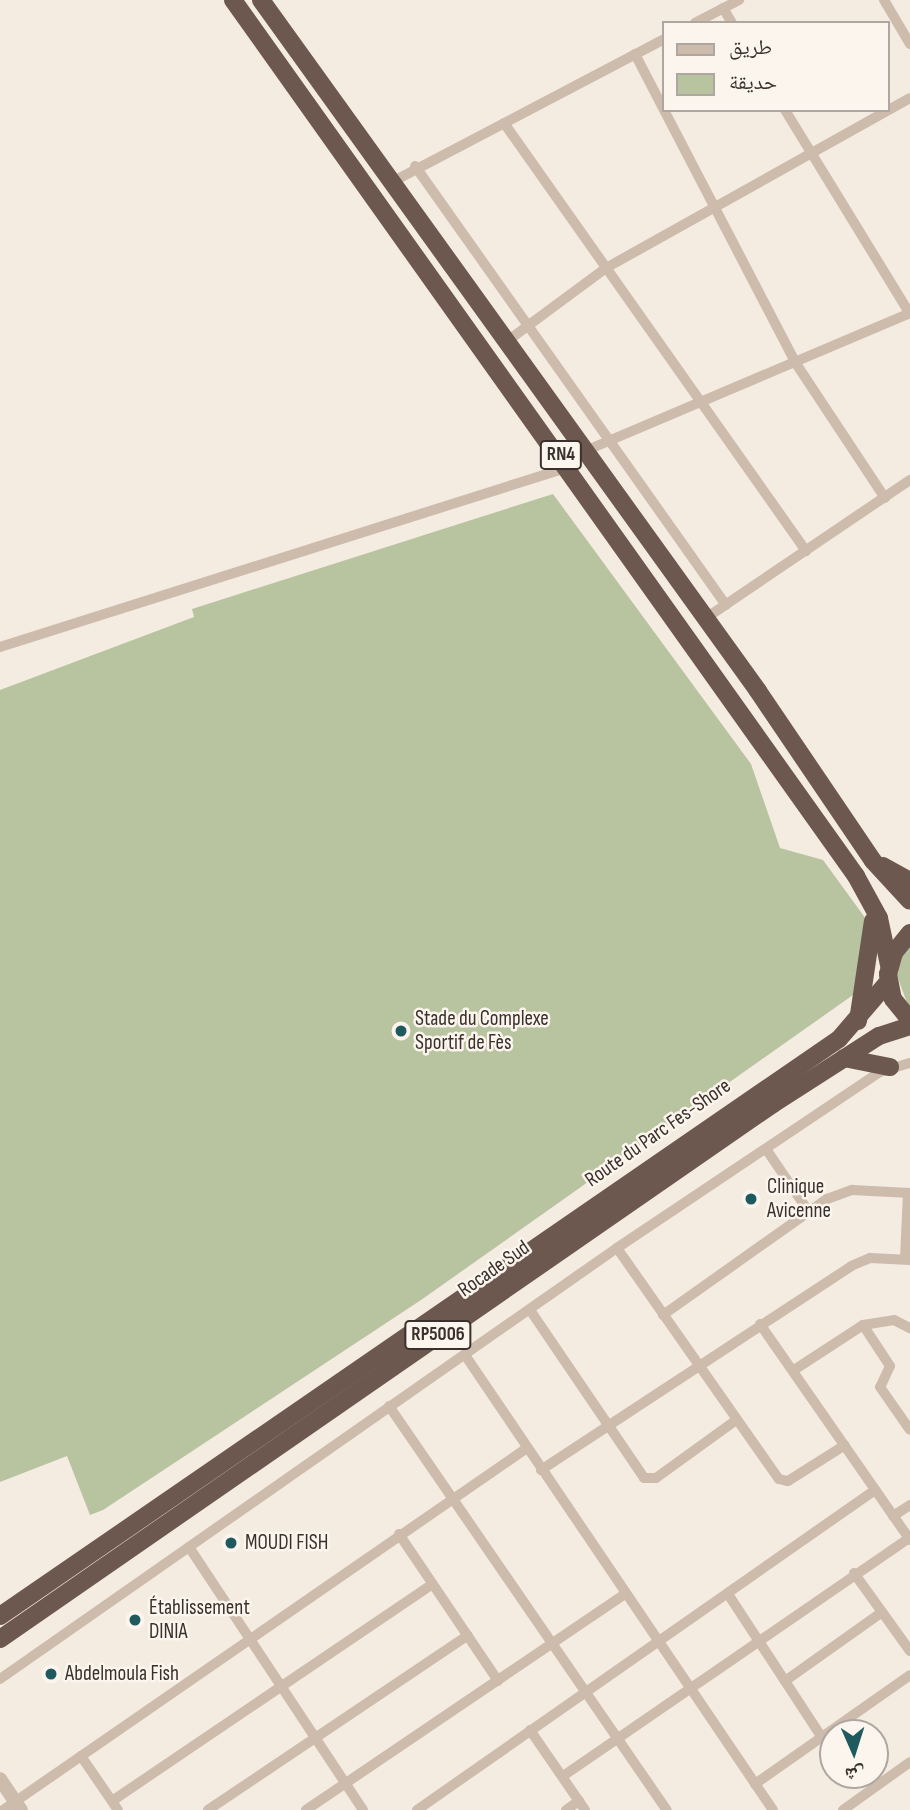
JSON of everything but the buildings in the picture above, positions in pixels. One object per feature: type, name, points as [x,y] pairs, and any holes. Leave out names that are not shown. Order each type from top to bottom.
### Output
[{"type":"highway","name":"RN4","points":[[233,0],[569,467],[870,900],[889,974],[910,1020]]},
{"type":"highway","name":"RN4","points":[[261,0],[706,618],[873,861],[910,901]]},
{"type":"highway","points":[[873,861],[910,881]]},
{"type":"highway","points":[[857,1024],[874,939],[870,900]]},
{"type":"highway","name":"Route du Parc Fes-Shore","points":[[443,1310],[857,1024],[889,974],[910,933]]},
{"type":"highway","name":"Rocade Sud","points":[[0,1639],[844,1058],[879,1036],[910,1026]]},
{"type":"highway","points":[[844,1058],[890,1068]]},
{"type":"highway","name":"Rocade Sud","points":[[0,1616],[443,1310]]},
{"type":"street","points":[[699,21],[739,0]]},
{"type":"street","points":[[884,0],[910,44]]},
{"type":"street","points":[[723,8],[731,21]]},
{"type":"street","points":[[392,182],[415,166],[662,40]]},
{"type":"street","points":[[635,54],[662,105]]},
{"type":"street","points":[[889,110],[910,98]]},
{"type":"street","points":[[666,112],[795,362],[885,498]]},
{"type":"street","points":[[585,451],[910,314],[786,112]]},
{"type":"street","points":[[506,342],[606,268],[885,112]]},
{"type":"street","points":[[504,123],[806,551]]},
{"type":"street","points":[[415,166],[726,605]]},
{"type":"street","points":[[0,647],[569,467]]},
{"type":"street","points":[[706,618],[910,481]]},
{"type":"street","points":[[0,1679],[617,1248],[890,1068],[910,1063]]},
{"type":"street","points":[[766,1149],[809,1212]]},
{"type":"street","points":[[541,1470],[698,1364],[861,1261],[907,1260],[909,1193],[852,1190],[809,1212],[663,1315]]},
{"type":"street","points":[[617,1248],[736,1420],[782,1481],[845,1446]]},
{"type":"street","points":[[530,1310],[607,1426],[651,1480],[736,1420]]},
{"type":"street","points":[[794,1370],[863,1325],[894,1320],[910,1328]]},
{"type":"street","points":[[563,1776],[692,1690],[758,1640],[855,1573],[909,1539],[760,1324]]},
{"type":"street","points":[[863,1325],[890,1366],[880,1387],[910,1430]]},
{"type":"street","points":[[465,1355],[773,1810]]},
{"type":"street","points":[[389,1406],[555,1642],[667,1810]]},
{"type":"street","points":[[0,1779],[13,1807],[81,1756],[527,1448]]},
{"type":"street","points":[[417,1810],[875,1490]]},
{"type":"street","points":[[894,1516],[910,1504]]},
{"type":"street","points":[[399,1534],[498,1681]]},
{"type":"street","points":[[189,1547],[247,1641],[363,1810]]},
{"type":"street","points":[[855,1573],[910,1651]]},
{"type":"street","points":[[81,1756],[115,1805],[279,1688],[433,1584]]},
{"type":"street","points":[[306,1810],[625,1594]]},
{"type":"street","points":[[727,1594],[819,1733]]},
{"type":"street","points":[[785,1681],[882,1612]]},
{"type":"street","points":[[208,1810],[468,1635]]},
{"type":"street","points":[[846,1719],[910,1675]]},
{"type":"street","points":[[530,1730],[582,1805],[566,1810]]},
{"type":"street","points":[[755,1784],[819,1737]]},
{"type":"street","points":[[843,1810],[910,1762]]},
{"type":"green space","name":"Stade du Complexe Sportif de Fès","points":[[553,494],[751,764],[780,848],[823,860],[866,919],[853,995],[421,1300],[103,1510],[90,1515],[67,1456],[0,1482],[0,690],[194,617],[192,609]]},
{"type":"green space","points":[[910,941],[910,1011],[895,970]]},
{"type":"place","name":"Stade du Complexe Sportif de Fès","points":[[401,1031]]},
{"type":"place","name":"Clinique Avicenne","points":[[751,1199]]},
{"type":"place","name":"MOUDI FISH","points":[[231,1543]]},
{"type":"place","name":"Établissement DINIA","points":[[135,1620]]},
{"type":"place","name":"Abdelmoula Fish","points":[[51,1674]]}]
